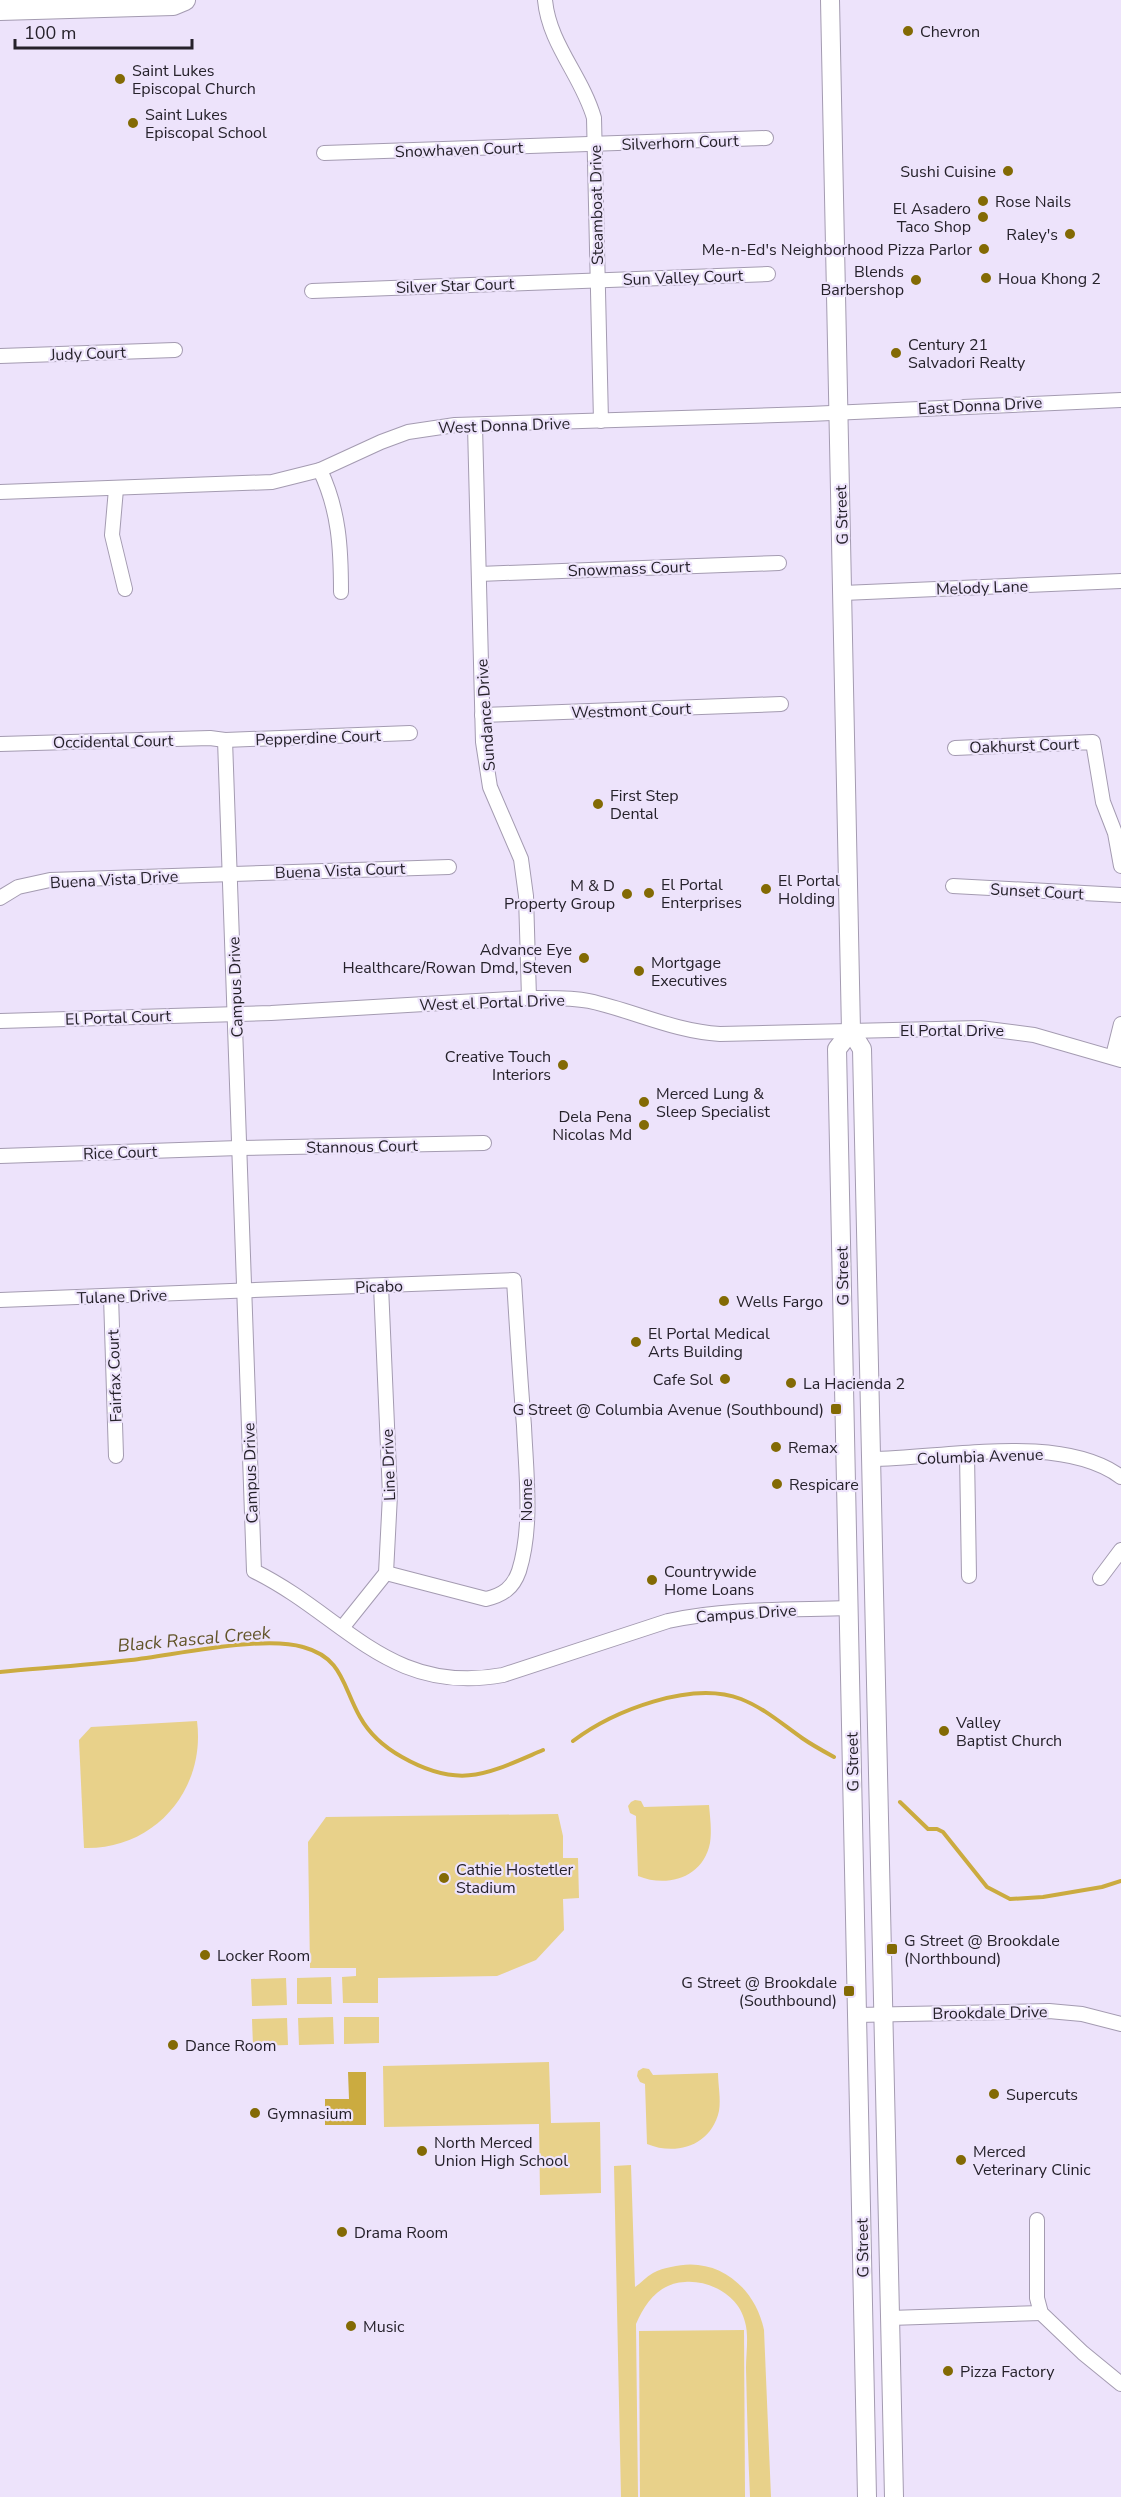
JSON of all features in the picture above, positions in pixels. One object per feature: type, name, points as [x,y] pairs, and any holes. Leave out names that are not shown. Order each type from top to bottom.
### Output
[{"type":"main road","points":[[8,6],[173,5],[185,0]]},
{"type":"street","name":"Steamboat Drive","points":[[545,0],[547,17],[555,39],[579,79],[594,118],[601,421]]},
{"type":"street","name":"G Street","points":[[830,0],[851,1031],[862,1049],[894,2497]]},
{"type":"street","name":"Silverhorn Court","points":[[594,146],[766,138]]},
{"type":"street","name":"Snowhaven Court","points":[[324,153],[594,146]]},
{"type":"street","name":"Sun Valley Court","points":[[597,280],[768,274]]},
{"type":"street","name":"Silver Star Court","points":[[312,291],[597,280]]},
{"type":"street","name":"Judy Court","points":[[0,356],[175,350]]},
{"type":"street","name":"East Donna Drive","points":[[838,412],[1121,400]]},
{"type":"street","name":"West Donna Drive","points":[[0,492],[250,484],[293,478],[320,470],[381,442],[427,428],[838,412]]},
{"type":"street","name":"Sundance Drive","points":[[475,426],[483,741],[490,787],[520,859],[526,896],[529,998]]},
{"type":"street","points":[[320,470],[338,518],[341,592]]},
{"type":"street","points":[[116,489],[112,535],[125,589]]},
{"type":"street","name":"Snowmass Court","points":[[478,574],[779,563]]},
{"type":"street","name":"Melody Lane","points":[[843,593],[1121,581]]},
{"type":"street","name":"Westmont Court","points":[[482,715],[781,705]]},
{"type":"street","name":"Pepperdine Court","points":[[225,740],[410,734]]},
{"type":"street","name":"Occidental Court","points":[[0,744],[210,738],[225,740]]},
{"type":"street","name":"Campus Drive","points":[[225,740],[254,1571],[281,1585],[380,1655],[405,1668],[446,1678],[486,1678],[503,1675],[668,1621],[692,1616],[722,1612],[848,1608]]},
{"type":"street","name":"Oakhurst Court","points":[[955,748],[1093,742],[1103,801],[1115,833],[1121,866]]},
{"type":"street","name":"Buena Vista Court","points":[[231,874],[449,867]]},
{"type":"street","name":"Buena Vista Drive","points":[[0,898],[18,886],[50,880],[231,874]]},
{"type":"street","name":"Sunset Court","points":[[953,886],[1121,895]]},
{"type":"street","name":"West el Portal Drive","points":[[236,1014],[529,998],[588,1000],[696,1033],[851,1031]]},
{"type":"street","name":"El Portal Court","points":[[0,1021],[236,1014]]},
{"type":"street","points":[[1117,1058],[1121,1024]]},
{"type":"street","name":"El Portal Drive","points":[[851,1031],[980,1028],[1010,1030],[1117,1058]]},
{"type":"street","name":"G Street","points":[[851,1031],[837,1049],[867,2497]]},
{"type":"street","name":"Stannous Court","points":[[239,1148],[484,1143]]},
{"type":"street","name":"Rice Court","points":[[0,1156],[239,1148]]},
{"type":"street","name":"Picabo","points":[[244,1292],[514,1280]]},
{"type":"street","name":"Nome","points":[[386,1573],[486,1599],[502,1595],[510,1588],[518,1572],[527,1524],[526,1458],[514,1280]]},
{"type":"street","name":"Line Drive","points":[[381,1286],[390,1495],[386,1573]]},
{"type":"street","name":"Tulane Drive","points":[[0,1300],[244,1292]]},
{"type":"street","name":"Fairfax Court","points":[[111,1296],[116,1456]]},
{"type":"street","name":"Columbia Avenue","points":[[871,1459],[1004,1452],[1062,1455],[1086,1460],[1121,1477]]},
{"type":"street","points":[[967,1454],[969,1576]]},
{"type":"street","points":[[1100,1578],[1121,1550]]},
{"type":"street","points":[[342,1628],[386,1573]]},
{"type":"street","name":"Brookdale Drive","points":[[857,2015],[1049,2011],[1082,2014],[1121,2024]]},
{"type":"street","points":[[1037,2220],[1037,2298],[1041,2313],[1083,2353],[1121,2384]]},
{"type":"street","points":[[863,2318],[1041,2313]]},
{"type":"shaded area","points":[[197,1721],[198,1746],[193,1770],[184,1792],[170,1811],[153,1827],[132,1839],[109,1846],[84,1848],[79,1740],[91,1727]]},
{"type":"shaded area","points":[[635,1800],[641,1801],[644,1807],[709,1805],[710,1843],[700,1865],[692,1872],[672,1880],[660,1881],[638,1876],[636,1816],[630,1813],[628,1806]]},
{"type":"shaded area","name":"Cathie Hostetler Stadium","points":[[558,1814],[563,1836],[563,1858],[578,1858],[579,1898],[563,1899],[564,1930],[536,1960],[497,1976],[378,1978],[378,2003],[343,2003],[342,1977],[356,1976],[356,1968],[310,1968],[308,1842],[326,1817]]},
{"type":"shaded area","points":[[331,1977],[332,2004],[297,2004],[297,1978]]},
{"type":"shaded area","points":[[286,1978],[287,2005],[252,2006],[251,1979]]},
{"type":"shaded area","points":[[333,2017],[334,2044],[299,2045],[298,2018]]},
{"type":"shaded area","points":[[344,2017],[379,2017],[379,2043],[344,2044]]},
{"type":"shaded area","points":[[287,2018],[288,2045],[253,2046],[252,2019]]},
{"type":"shaded area","points":[[549,2062],[551,2123],[600,2122],[601,2193],[540,2195],[539,2124],[384,2127],[383,2066]]},
{"type":"shaded area","points":[[643,2068],[649,2069],[653,2075],[718,2073],[719,2111],[708,2133],[691,2145],[680,2148],[669,2149],[647,2144],[645,2084],[640,2082],[637,2076],[638,2071]]},
{"type":"shaded area","points":[[348,2072],[366,2072],[366,2125],[325,2125],[325,2099],[349,2099]]},
{"type":"shaded area","points":[[631,2165],[635,2287],[662,2269],[688,2264],[703,2266],[718,2270],[731,2278],[752,2300],[759,2314],[764,2330],[771,2497],[750,2497],[747,2333],[742,2312],[722,2291],[704,2284],[685,2282],[660,2290],[644,2309],[636,2324],[638,2497],[621,2497],[614,2166]]},
{"type":"shaded area","points":[[744,2330],[745,2497],[640,2497],[639,2331]]},
{"type":"waterway","name":"Black Rascal Creek","points":[[0,1672],[131,1660],[218,1647],[265,1643],[286,1644],[303,1647],[326,1658],[340,1674],[360,1717],[373,1735],[395,1753],[422,1767],[457,1776],[473,1775],[506,1766],[543,1750]]},
{"type":"waterway","name":"Black Rascal Creek","points":[[573,1741],[609,1719],[653,1702],[699,1693],[721,1694],[741,1699],[757,1707],[806,1741],[834,1757]]},
{"type":"waterway","name":"Black Rascal Creek","points":[[900,1802],[928,1829],[943,1832],[987,1887],[1010,1899],[1043,1897],[1102,1887],[1121,1881]]},
{"type":"place","name":"Chevron","points":[[908,31]]},
{"type":"place","name":"Saint Lukes Episcopal Church","points":[[120,79]]},
{"type":"place","name":"Saint Lukes Episcopal School","points":[[133,123]]},
{"type":"place","name":"Sushi Cuisine","points":[[1008,171]]},
{"type":"place","name":"Rose Nails","points":[[983,201]]},
{"type":"place","name":"El Asadero Taco Shop","points":[[983,217]]},
{"type":"place","name":"Raley's","points":[[1070,234]]},
{"type":"place","name":"Me-n-Ed's Neighborhood Pizza Parlor","points":[[984,249]]},
{"type":"place","name":"Houa Khong 2","points":[[986,278]]},
{"type":"place","name":"Blends Barbershop","points":[[916,280]]},
{"type":"place","name":"Century 21 Salvadori Realty","points":[[896,353]]},
{"type":"place","name":"First Step Dental","points":[[598,804]]},
{"type":"place","name":"El Portal Holding","points":[[766,889]]},
{"type":"place","name":"El Portal Enterprises","points":[[649,893]]},
{"type":"place","name":"M & D Property Group","points":[[627,894]]},
{"type":"place","name":"Advance Eye Healthcare/Rowan Dmd, Steven","points":[[584,958]]},
{"type":"place","name":"Mortgage Executives","points":[[639,971]]},
{"type":"place","name":"Creative Touch Interiors","points":[[563,1065]]},
{"type":"place","name":"Merced Lung & Sleep Specialist","points":[[644,1102]]},
{"type":"place","name":"Dela Pena Nicolas Md","points":[[644,1125]]},
{"type":"place","name":"Wells Fargo","points":[[724,1301]]},
{"type":"place","name":"El Portal Medical Arts Building","points":[[636,1342]]},
{"type":"place","name":"Cafe Sol","points":[[725,1379]]},
{"type":"place","name":"La Hacienda 2","points":[[791,1383]]},
{"type":"place","name":"G Street @ Columbia Avenue (Southbound)","points":[[836,1409]]},
{"type":"place","name":"Remax","points":[[776,1447]]},
{"type":"place","name":"Respicare","points":[[777,1484]]},
{"type":"place","name":"Countrywide Home Loans","points":[[652,1580]]},
{"type":"place","name":"Valley Baptist Church","points":[[944,1731]]},
{"type":"place","name":"Cathie Hostetler Stadium","points":[[444,1878]]},
{"type":"place","name":"G Street @ Brookdale (Northbound)","points":[[892,1949]]},
{"type":"place","name":"Locker Room","points":[[205,1955]]},
{"type":"place","name":"G Street @ Brookdale (Southbound)","points":[[849,1991]]},
{"type":"place","name":"Dance Room","points":[[173,2045]]},
{"type":"place","name":"Supercuts","points":[[994,2094]]},
{"type":"place","name":"Gymnasium","points":[[255,2113]]},
{"type":"place","name":"North Merced Union High School","points":[[422,2151]]},
{"type":"place","name":"Merced Veterinary Clinic","points":[[961,2160]]},
{"type":"place","name":"Drama Room","points":[[342,2232]]},
{"type":"place","name":"Music","points":[[351,2326]]},
{"type":"place","name":"Pizza Factory","points":[[948,2371]]}]
